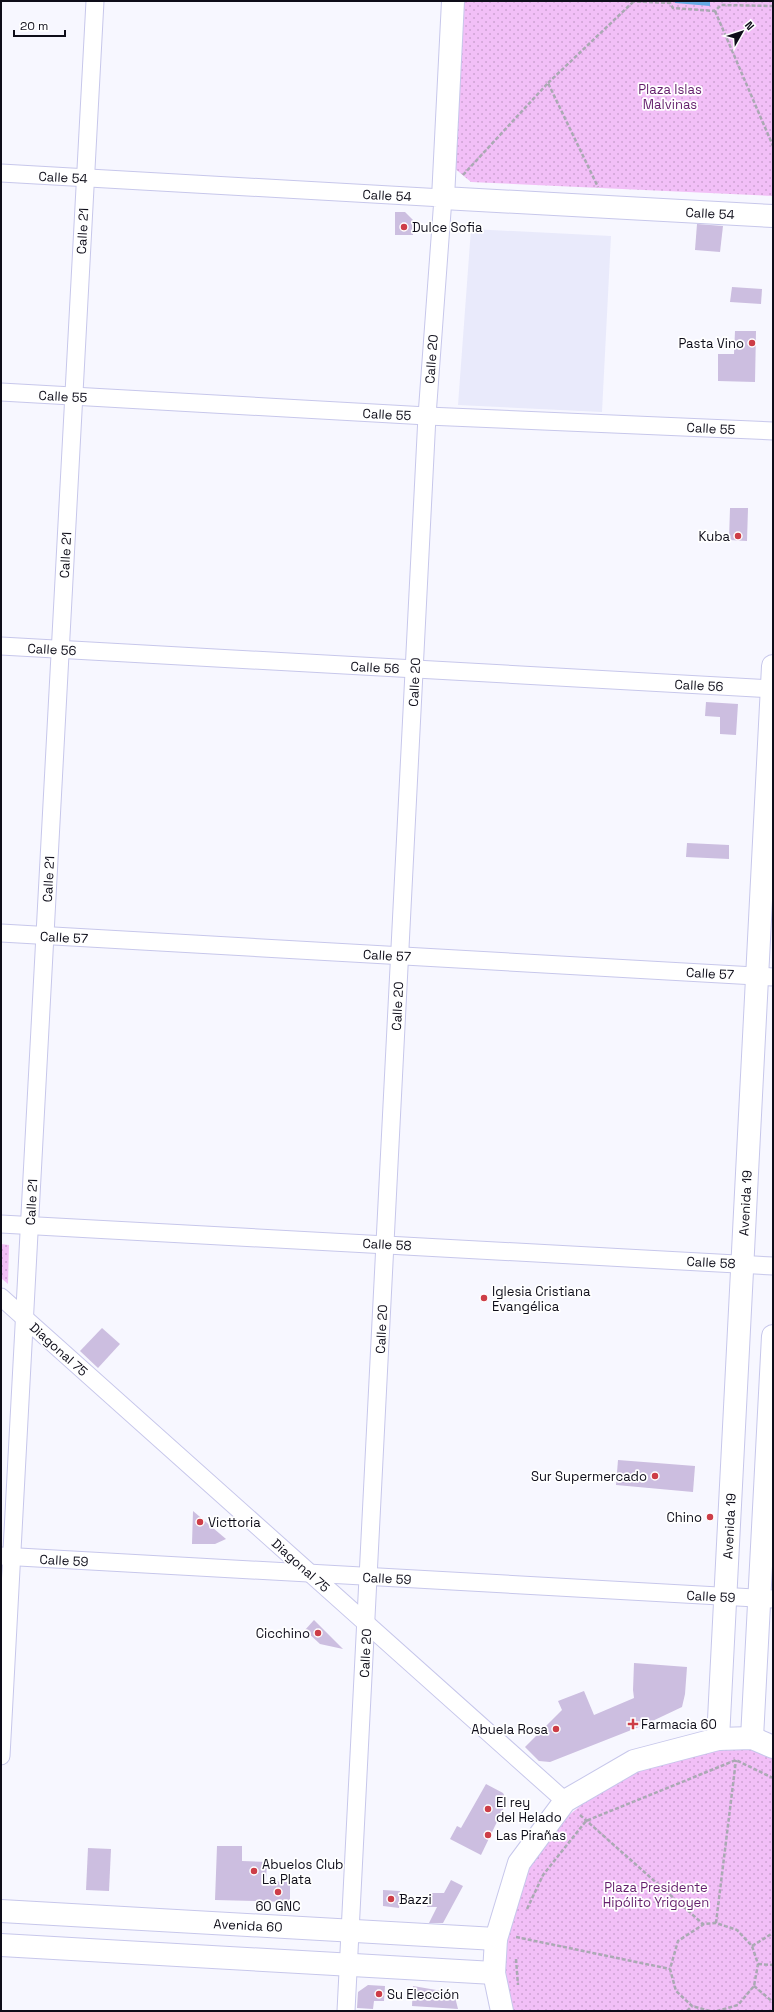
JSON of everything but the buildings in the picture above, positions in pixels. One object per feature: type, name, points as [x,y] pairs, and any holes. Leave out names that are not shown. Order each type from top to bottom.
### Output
[{"type":"main road","name":"Calle 20","points":[[443,198],[453,1]]},
{"type":"main road","name":"Calle 54","points":[[443,198],[773,216]]},
{"type":"main road","name":"Avenida 19","points":[[718,1740],[742,1264],[765,976],[773,666]]},
{"type":"main road","points":[[752,1738],[766,1599],[773,1336]]},
{"type":"main road","points":[[502,2011],[494,1973],[508,1939],[519,1863],[565,1801],[634,1761],[718,1740],[752,1738],[773,1747]]},
{"type":"main road","name":"Avenida 60","points":[[1,1911],[508,1939]]},
{"type":"main road","points":[[1,1945],[494,1973]]},
{"type":"street","name":"Calle 21","points":[[1,1756],[6,1556],[26,1319],[29,1224],[95,1]]},
{"type":"street","name":"Calle 54","points":[[1,173],[443,198]]},
{"type":"street","name":"Calle 20","points":[[346,2011],[367,1624],[368,1576],[427,416],[443,198]]},
{"type":"street","name":"Calle 55","points":[[1,392],[427,416],[773,431]]},
{"type":"street","name":"Calle 56","points":[[1,646],[772,689]]},
{"type":"street","name":"Calle 57","points":[[1,933],[765,976]]},
{"type":"street","name":"Calle 58","points":[[1,1224],[29,1224],[773,1266]]},
{"type":"street","name":"Diagonal 75","points":[[1,1297],[565,1801]]},
{"type":"street","name":"Calle 59","points":[[6,1556],[766,1599]]},
{"type":"path","points":[[625,1],[670,3],[673,8],[715,11],[721,5],[773,6]]},
{"type":"path","points":[[443,198],[548,83],[633,1]]},
{"type":"path","points":[[715,11],[773,146]]},
{"type":"path","points":[[548,83],[608,207]]},
{"type":"path","points":[[524,1916],[543,1875],[586,1821],[736,1760],[773,1778]]},
{"type":"path","points":[[716,1923],[736,1760]]},
{"type":"path","points":[[565,1801],[704,1924]]},
{"type":"path","points":[[710,2011],[692,2006],[676,1991],[670,1969],[678,1941],[704,1924],[716,1923],[737,1930],[752,1946],[758,1964],[754,1986],[738,2005],[717,2011]]},
{"type":"path","points":[[508,1939],[517,1929]]},
{"type":"path","points":[[752,1946],[773,1933]]},
{"type":"path","points":[[508,1939],[670,1969]]},
{"type":"path","points":[[515,1954],[518,1989]]},
{"type":"path","points":[[758,1964],[773,1965]]},
{"type":"path","points":[[754,1986],[773,2002]]},
{"type":"path","points":[[687,2011],[692,2006]]},
{"type":"shaded area","points":[[471,229],[611,236],[602,412],[458,405]]},
{"type":"green space","name":"Plaza Islas Malvinas","points":[[463,1],[773,1],[773,196],[471,182],[453,167]]},
{"type":"green space","points":[[1,1244],[9,1245],[8,1284],[1,1278]]},
{"type":"green space","name":"Plaza Presidente Hipólito Yrigoyen","points":[[707,1743],[753,1747],[773,1758],[773,2011],[511,2011],[500,1972],[504,1925],[544,1836],[621,1772]]},
{"type":"water","points":[[675,1],[710,1],[710,6],[675,3]]},
{"type":"place","name":"Dulce Sofia","points":[[404,227]]},
{"type":"place","name":"Pasta Vino","points":[[752,343]]},
{"type":"place","name":"Kuba","points":[[738,536]]},
{"type":"place","name":"Iglesia Cristiana Evangélica","points":[[484,1298]]},
{"type":"place","name":"Sur Supermercado","points":[[655,1476]]},
{"type":"place","name":"Chino","points":[[710,1517]]},
{"type":"place","name":"Victtoria","points":[[200,1522]]},
{"type":"place","name":"Cicchino","points":[[318,1633]]},
{"type":"place","name":"Farmacia 60","points":[[633,1724]]},
{"type":"place","name":"Abuela Rosa","points":[[556,1729]]},
{"type":"place","name":"El rey del Helado","points":[[488,1809]]},
{"type":"place","name":"Las Pirañas","points":[[488,1835]]},
{"type":"place","name":"Abuelos Club La Plata","points":[[254,1871]]},
{"type":"place","name":"60 GNC","points":[[278,1892]]},
{"type":"place","name":"Bazzi","points":[[391,1899]]},
{"type":"place","name":"Su Elección","points":[[379,1994]]}]
